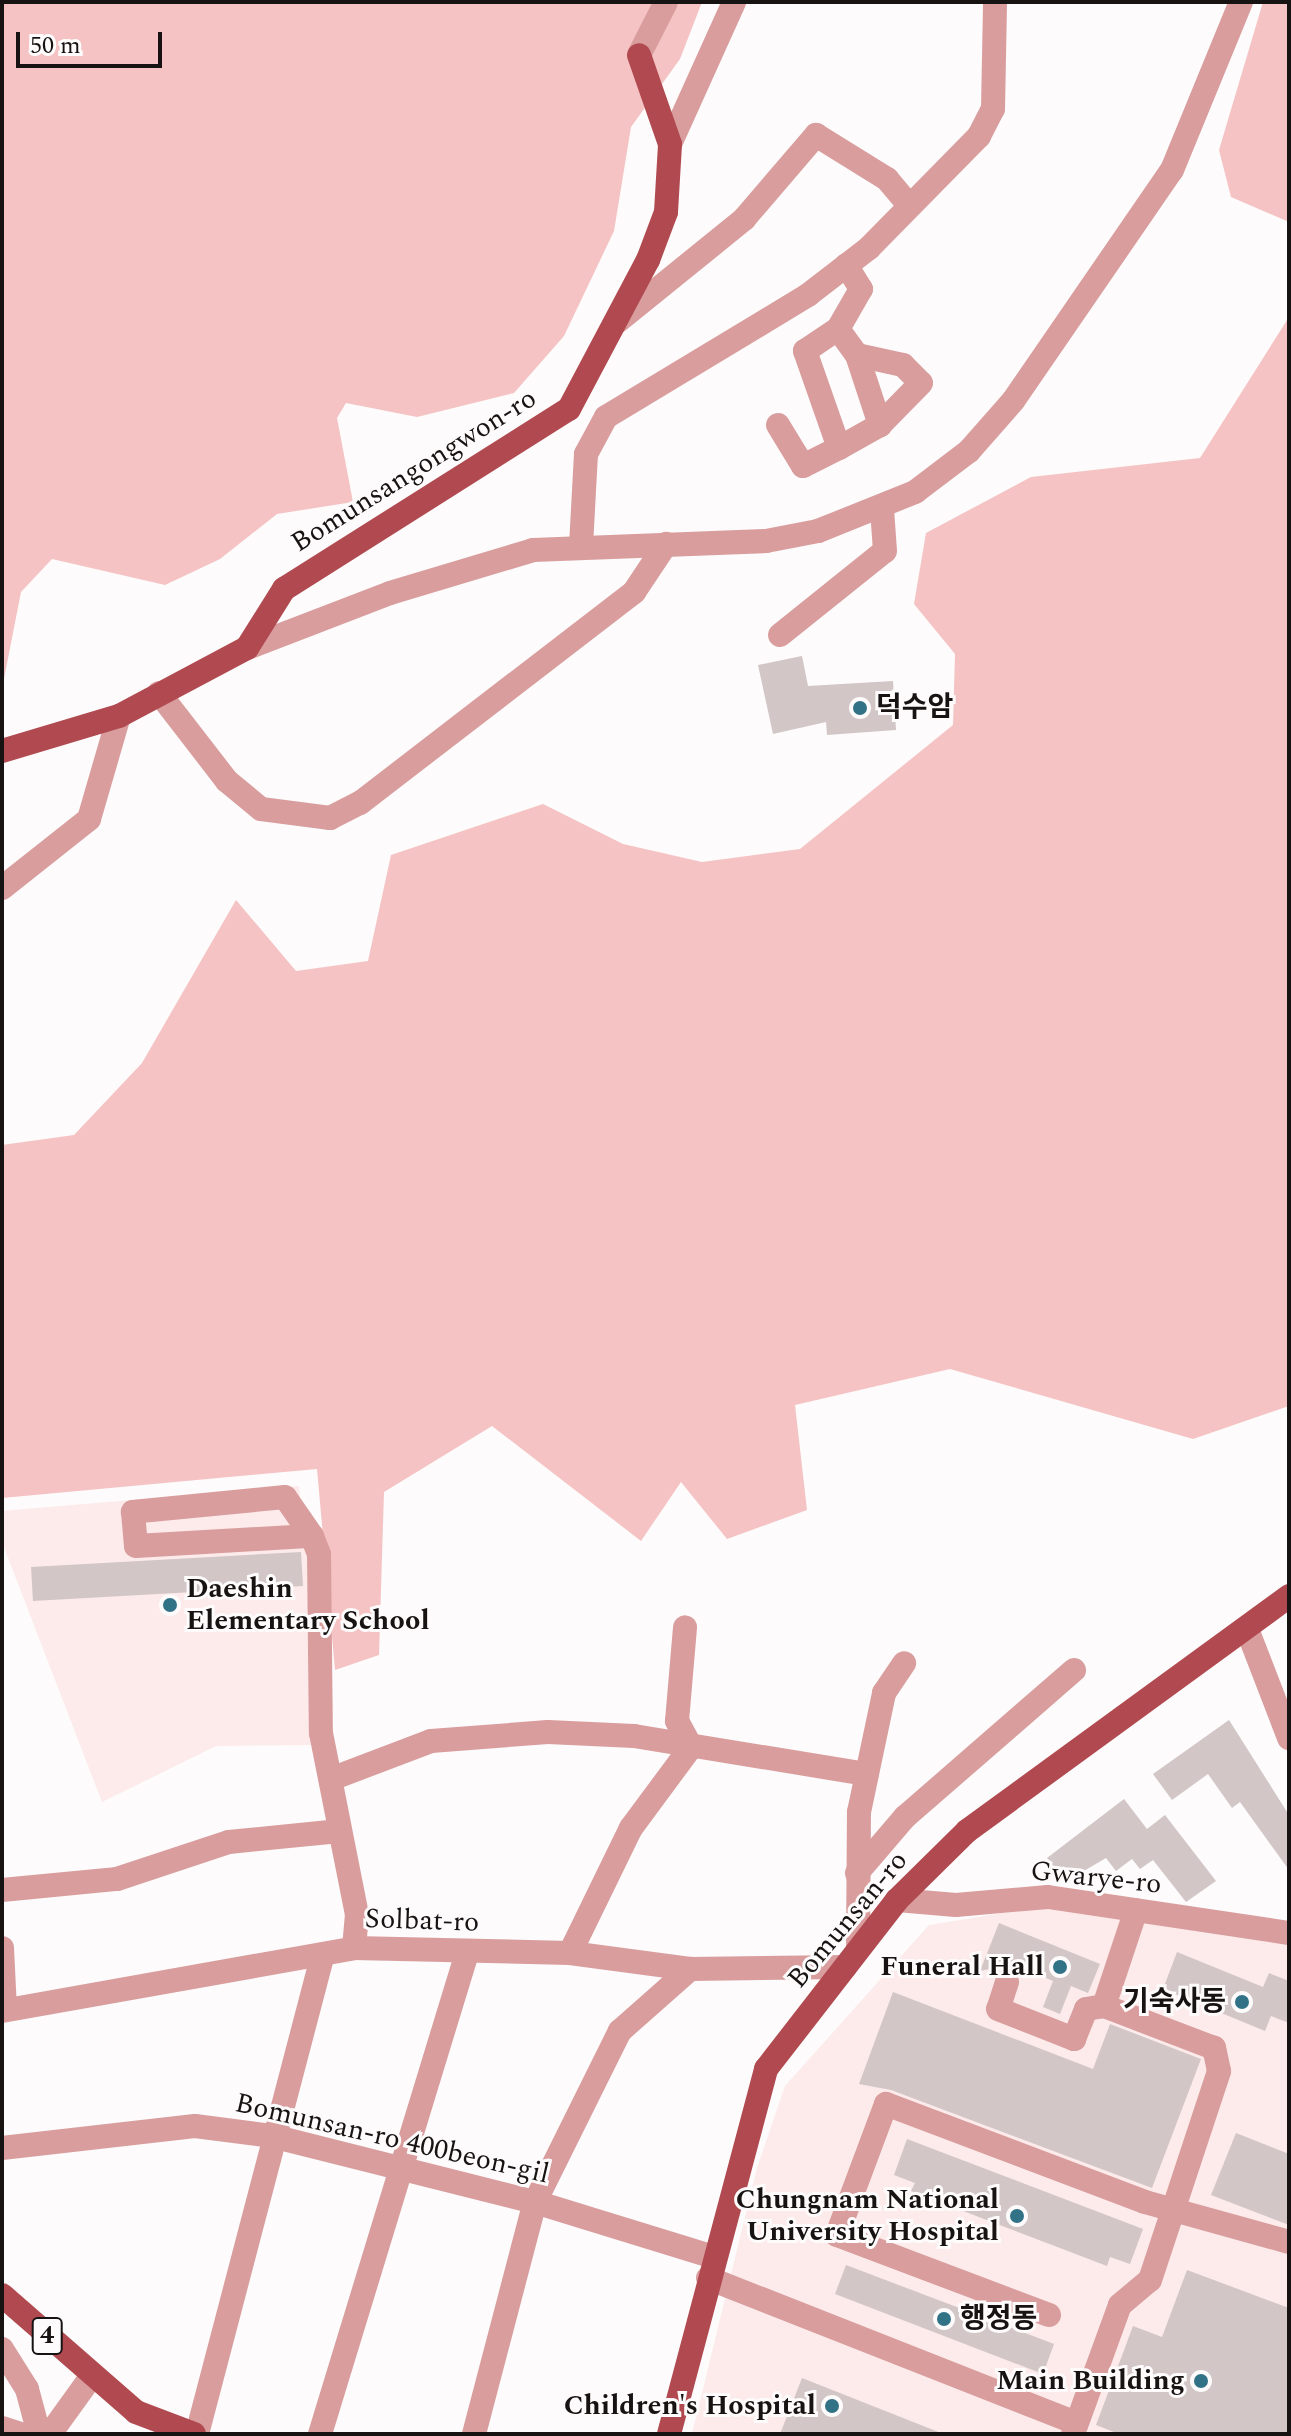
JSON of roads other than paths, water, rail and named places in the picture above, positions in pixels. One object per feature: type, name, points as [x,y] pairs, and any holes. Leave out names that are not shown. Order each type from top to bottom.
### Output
[{"type":"main road","name":"Bomunsangongwon-ro","points":[[247,648],[284,589],[569,409],[617,322],[666,212],[670,144],[639,55]]},
{"type":"main road","points":[[2,751],[119,716],[247,648]]},
{"type":"main road","name":"Bomunsan-ro","points":[[669,2434],[766,2069],[897,1900],[967,1831],[1289,1596]]},
{"type":"main road","name":"4","points":[[2,2295],[91,2377],[136,2412],[191,2433]]},
{"type":"street","name":"Bomunsangongwon-ro","points":[[639,55],[666,2]]},
{"type":"street","points":[[670,144],[734,2]]},
{"type":"street","points":[[581,546],[586,454],[606,417],[707,361],[846,265],[979,136],[993,109],[995,2]]},
{"type":"street","points":[[247,648],[390,593],[533,550],[766,541],[882,509],[969,451],[1013,401],[1172,170],[1241,2]]},
{"type":"street","points":[[617,322],[744,219],[816,135],[887,179],[910,206]]},
{"type":"street","points":[[839,448],[805,351],[838,329],[861,289],[846,265]]},
{"type":"street","points":[[838,329],[857,355],[880,425]]},
{"type":"street","points":[[778,425],[803,466],[880,425],[921,383],[903,365],[857,355]]},
{"type":"street","points":[[780,635],[885,551],[882,509]]},
{"type":"street","points":[[159,693],[227,781],[261,809],[330,818],[372,794],[634,592],[666,544]]},
{"type":"street","points":[[2,888],[89,819],[119,716]]},
{"type":"street","points":[[312,1536],[136,1546],[133,1512],[285,1497],[312,1536],[319,1554],[321,1733],[357,1914],[354,1948]]},
{"type":"street","points":[[685,1627],[677,1721],[691,1747]]},
{"type":"street","points":[[1247,1629],[1289,1738]]},
{"type":"street","points":[[852,1958],[867,1774],[889,1678],[904,1663]]},
{"type":"street","points":[[857,1873],[905,1817],[1074,1670]]},
{"type":"street","points":[[331,1779],[431,1741],[491,1733],[634,1736],[867,1774]]},
{"type":"street","points":[[570,1953],[631,1828],[691,1747]]},
{"type":"street","points":[[2,1890],[117,1879],[229,1842],[339,1831]]},
{"type":"street","name":"Gwarye-ro","points":[[897,1900],[956,1905],[1048,1897],[1289,1933]]},
{"type":"street","points":[[1104,2006],[1136,1910]]},
{"type":"street","points":[[2,1948],[4,2011]]},
{"type":"street","name":"Solbat-ro","points":[[4,2011],[322,1957],[354,1948],[570,1953],[690,1969],[852,1958]]},
{"type":"street","points":[[320,2434],[467,1953]]},
{"type":"street","points":[[191,2433],[322,1957]]},
{"type":"street","points":[[474,2434],[535,2202],[620,2031],[690,1969]]},
{"type":"street","points":[[1007,1982],[998,2009],[1074,2039],[1086,2009],[1104,2006],[1214,2048],[1220,2059],[1169,2207],[1150,2280],[1120,2305],[1074,2428]]},
{"type":"street","points":[[1049,2315],[837,2235],[886,2104],[1169,2207],[1289,2242]]},
{"type":"street","name":"Bomunsan-ro 400beon-gil","points":[[2,2148],[195,2126],[272,2136],[535,2202],[711,2268],[1074,2428]]},
{"type":"street","points":[[2,2349],[27,2389],[39,2434]]},
{"type":"street","points":[[50,2434],[91,2377]]},
{"type":"street","points":[[2,2428],[21,2434]]},
{"type":"place","name":"덕수암","points":[[860,708]]},
{"type":"place","name":"Daeshin Elementary School","points":[[170,1605]]},
{"type":"place","name":"Funeral Hall","points":[[1060,1967]]},
{"type":"place","name":"기숙사동","points":[[1242,2002]]},
{"type":"place","name":"Chungnam National University Hospital","points":[[1017,2216]]},
{"type":"place","name":"행정동","points":[[944,2319]]},
{"type":"place","name":"Main Building","points":[[1201,2381]]},
{"type":"place","name":"Children's Hospital","points":[[832,2406]]}]
